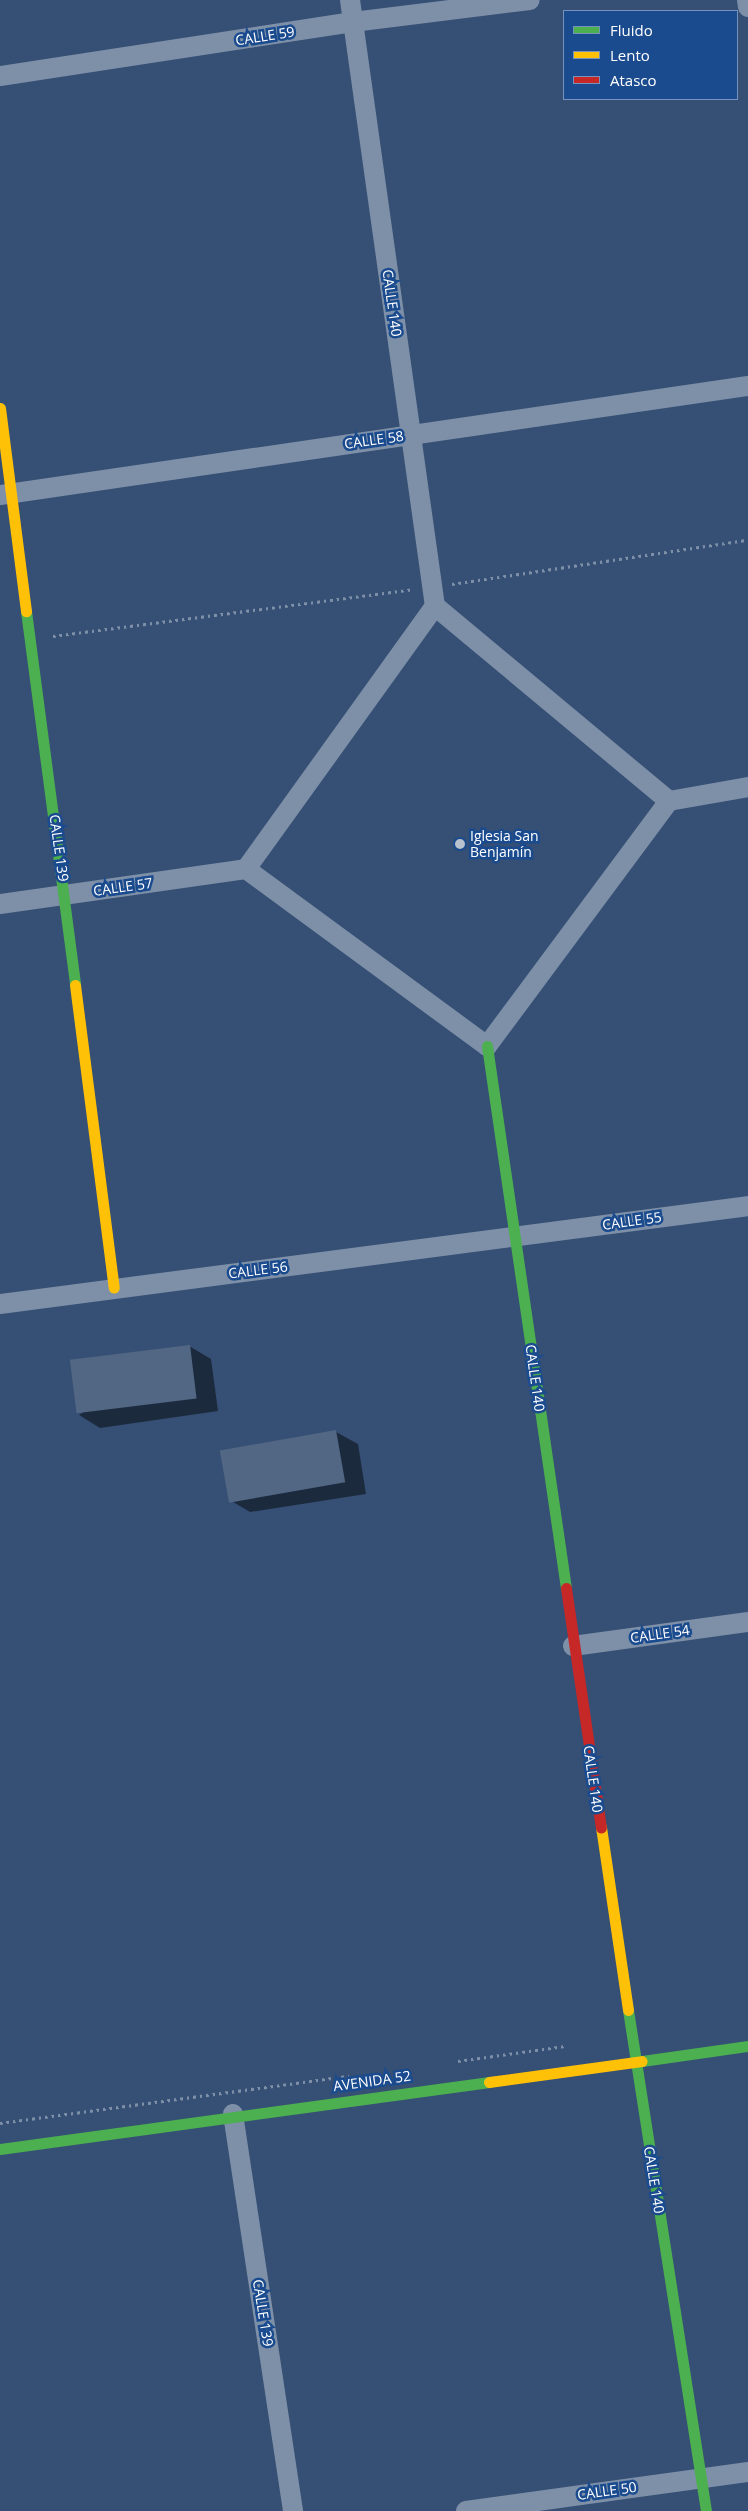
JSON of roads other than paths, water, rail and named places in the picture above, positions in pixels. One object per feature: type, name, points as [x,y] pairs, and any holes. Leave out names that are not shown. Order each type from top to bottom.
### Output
[{"type":"street","name":"CALLE 140","points":[[350,0],[433,596]]},
{"type":"street","name":"CALLE 59","points":[[0,76],[353,22],[530,0]]},
{"type":"street","points":[[747,0],[748,7]]},
{"type":"street","name":"CALLE 58","points":[[6,494],[748,386]]},
{"type":"street","name":"CALLE 139","points":[[0,408],[6,494],[31,639],[66,896],[114,1288]]},
{"type":"street","points":[[669,801],[433,596],[246,869],[487,1046],[669,801],[748,788]]},
{"type":"street","name":"CALLE 57","points":[[0,904],[246,869]]},
{"type":"street","name":"CALLE 140","points":[[487,1046],[635,2061],[706,2511]]},
{"type":"street","name":"CALLE 55","points":[[516,1237],[748,1206]]},
{"type":"street","name":"CALLE 56","points":[[0,1304],[516,1237]]},
{"type":"street","name":"CALLE 54","points":[[573,1646],[748,1622]]},
{"type":"street","name":"AVENIDA 52","points":[[0,2149],[233,2114],[748,2046]]},
{"type":"street","name":"CALLE 139","points":[[233,2114],[293,2511]]},
{"type":"street","name":"CALLE 50","points":[[466,2511],[748,2472]]},
{"type":"place","name":"Iglesia San Benjamín","points":[[460,844]]}]
